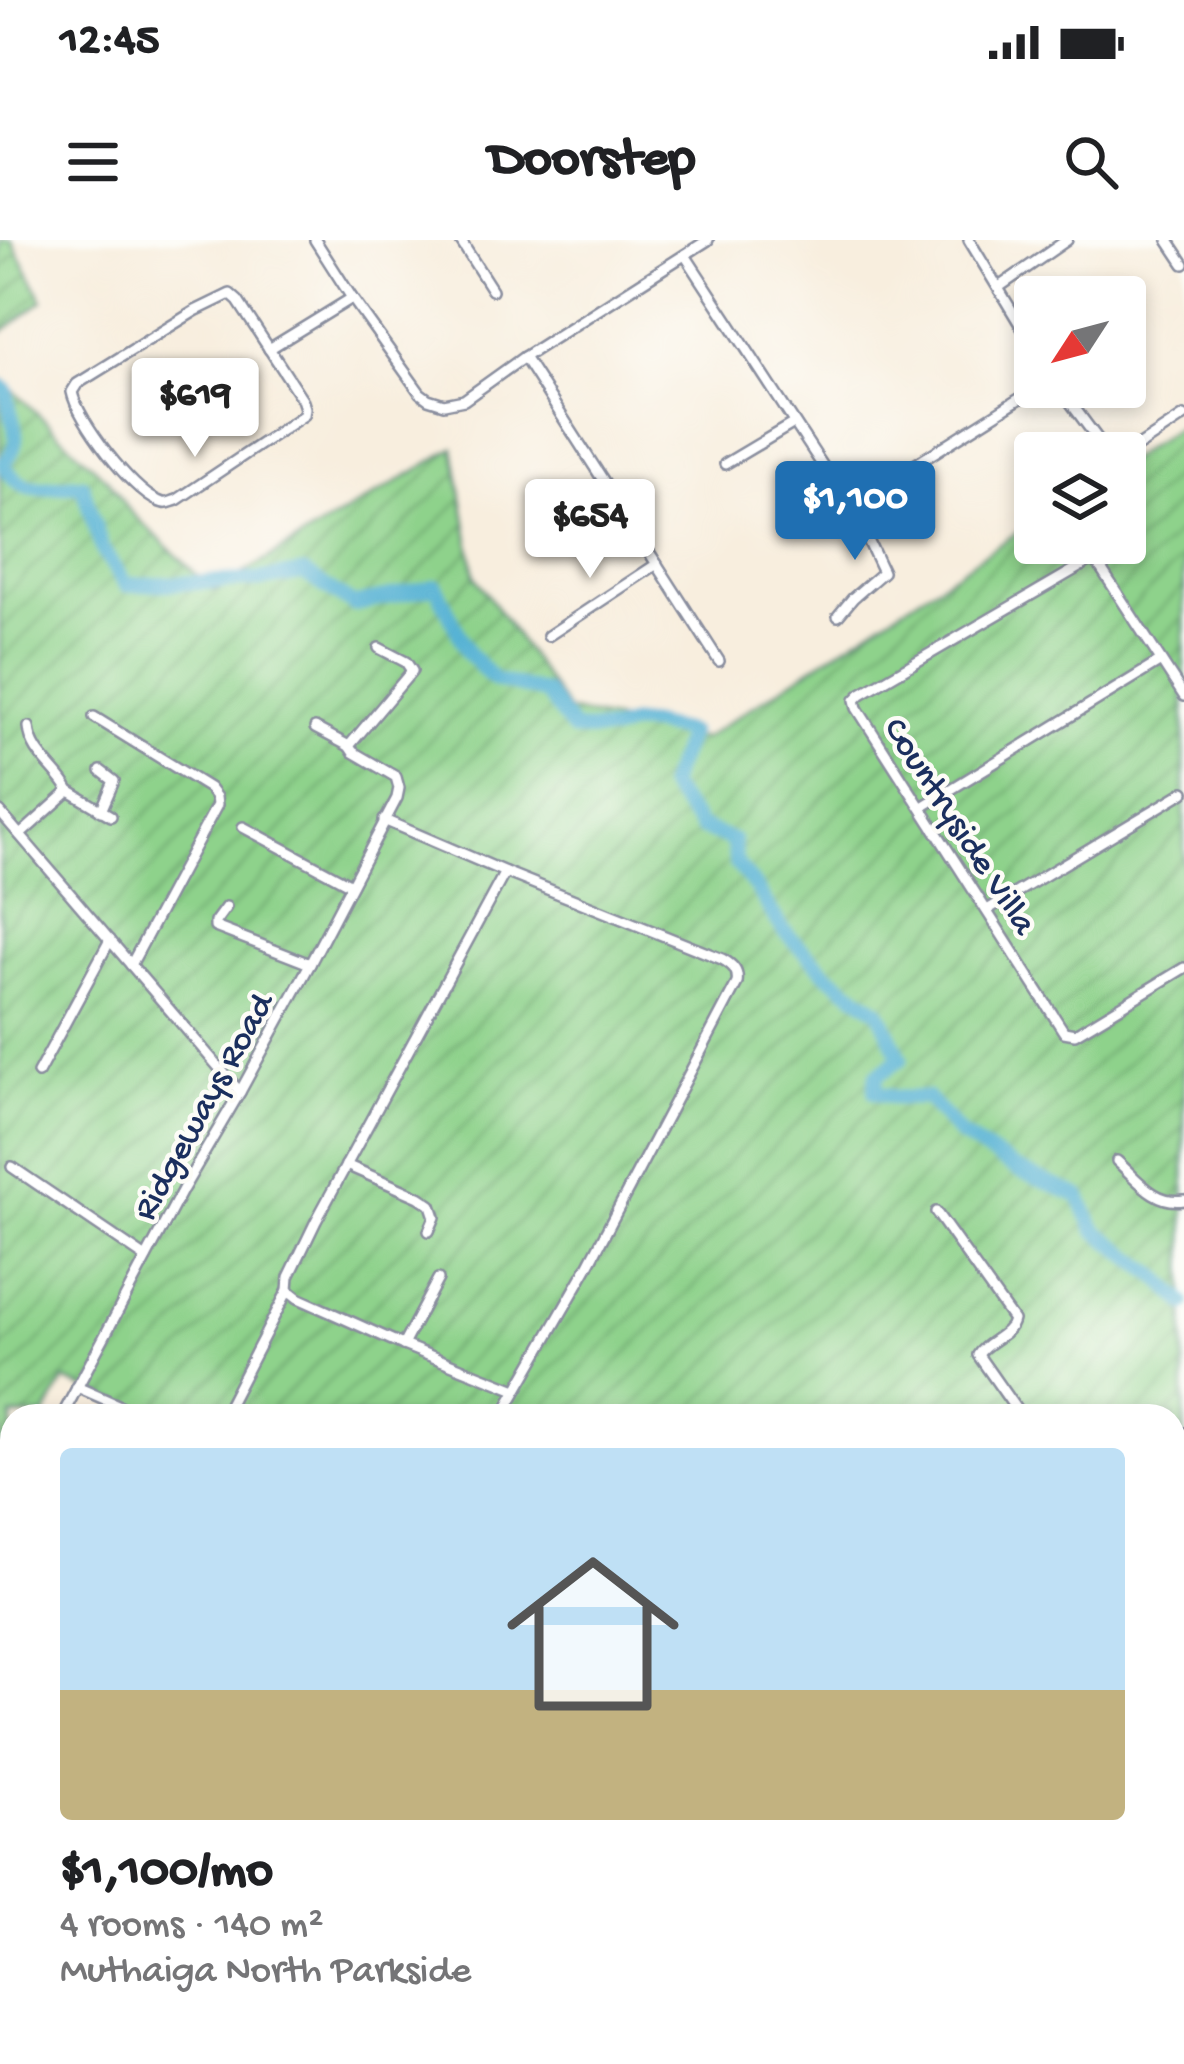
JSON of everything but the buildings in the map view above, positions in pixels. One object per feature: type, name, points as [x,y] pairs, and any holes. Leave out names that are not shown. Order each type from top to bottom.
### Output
[{"type":"street","points":[[315,240],[420,393],[437,403],[453,404],[708,240]]},
{"type":"street","points":[[460,240],[493,290]]},
{"type":"street","points":[[969,240],[1014,313]]},
{"type":"street","points":[[999,287],[1067,240]]},
{"type":"street","points":[[1168,240],[1184,264]]},
{"type":"street","points":[[685,254],[849,504],[883,572],[838,616]]},
{"type":"street","points":[[230,294],[238,301],[269,349],[302,399],[304,415],[166,504],[154,500],[129,476],[92,434],[74,402],[72,392],[77,384],[221,296],[230,294]]},
{"type":"street","points":[[269,349],[352,298]]},
{"type":"street","points":[[524,357],[719,661]]},
{"type":"street","points":[[849,504],[1014,402]]},
{"type":"street","points":[[1146,441],[1184,416]]},
{"type":"street","points":[[725,464],[794,423]]},
{"type":"street","name":"Countryside Villa","points":[[1161,661],[1093,559],[855,700],[1068,1034],[1184,968]]},
{"type":"street","points":[[548,636],[657,564]]},
{"type":"street","points":[[349,746],[411,676],[406,662],[379,647]]},
{"type":"street","points":[[922,807],[1161,661],[1184,696]]},
{"type":"street","points":[[94,717],[209,788],[218,805],[131,965]]},
{"type":"street","points":[[29,727],[32,745],[70,791],[106,814],[114,781],[101,771]]},
{"type":"street","points":[[315,728],[396,777],[397,798],[384,820],[735,968],[738,979],[587,1268],[508,1404]]},
{"type":"street","points":[[20,835],[70,791]]},
{"type":"street","points":[[987,910],[1184,792]]},
{"type":"street","points":[[0,812],[240,1092]]},
{"type":"street","name":"Ridgeways Road","points":[[68,1404],[384,820]]},
{"type":"street","points":[[243,827],[351,884]]},
{"type":"street","points":[[505,872],[286,1284],[298,1298],[516,1390]]},
{"type":"street","points":[[226,907],[215,927],[310,964]]},
{"type":"street","points":[[38,1073],[110,940]]},
{"type":"street","points":[[1117,1161],[1158,1198],[1184,1200]]},
{"type":"street","points":[[346,1165],[431,1205],[435,1217],[429,1231]]},
{"type":"street","points":[[12,1167],[146,1258]]},
{"type":"street","points":[[936,1211],[1013,1320],[1011,1328],[978,1355],[1012,1404]]},
{"type":"street","points":[[403,1346],[438,1279]]},
{"type":"street","points":[[229,1404],[288,1290]]},
{"type":"street","points":[[77,1388],[115,1404]]},
{"type":"green space","points":[[0,240],[12,240],[43,300],[0,334]]},
{"type":"green space","points":[[0,378],[109,481],[129,510],[214,591],[454,448],[475,576],[568,711],[703,739],[1014,535],[1014,564],[1146,564],[1146,448],[1184,423],[1184,1404],[125,1404],[64,1380],[51,1404],[0,1404]]},
{"type":"waterway","points":[[0,385],[7,391],[16,436],[4,463],[11,475],[27,486],[82,485],[102,549],[126,585],[260,580],[304,573],[354,605],[436,586],[468,653],[494,680],[546,693],[573,730],[613,731],[632,724],[689,733],[668,786],[700,827],[733,841],[736,863],[784,931],[831,977],[879,1011],[901,1059],[876,1076],[875,1092],[927,1098],[960,1135],[1018,1170],[1079,1196],[1095,1230],[1158,1277],[1184,1303]]}]
